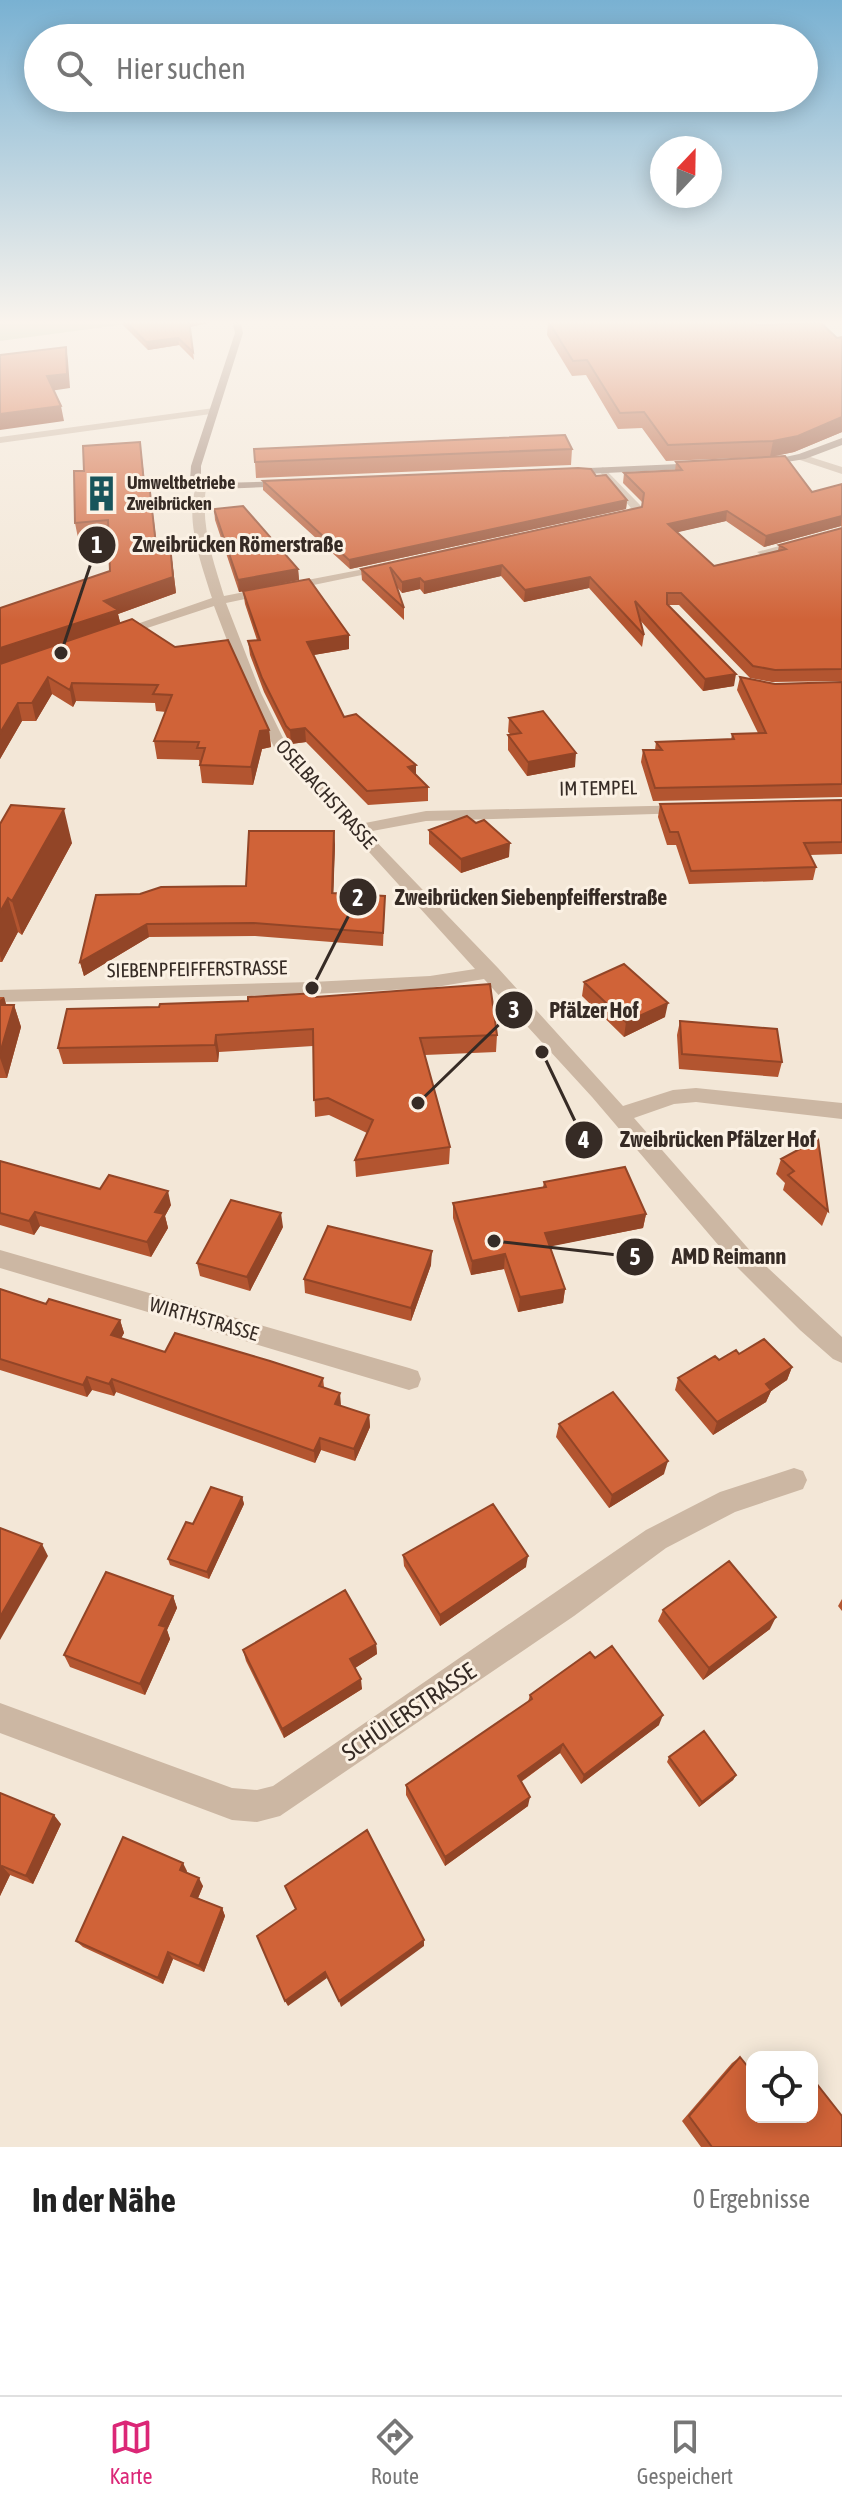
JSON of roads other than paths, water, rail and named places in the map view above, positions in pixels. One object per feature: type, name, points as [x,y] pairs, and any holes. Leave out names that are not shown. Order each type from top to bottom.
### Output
[{"type":"street","points":[[0,440],[146,420]]},
{"type":"street","name":"OSELBACHSTRASSE","points":[[211,420],[194,474],[202,483],[196,492],[197,509],[219,602],[264,722],[357,830],[620,1115],[735,1252],[806,1323],[842,1352]]},
{"type":"street","points":[[753,464],[801,457],[842,441]]},
{"type":"street","points":[[801,457],[842,471]]},
{"type":"street","points":[[557,472],[708,466]]},
{"type":"street","points":[[599,523],[629,516],[637,508],[603,470]]},
{"type":"street","points":[[202,483],[297,484]]},
{"type":"street","points":[[763,552],[842,533]]},
{"type":"street","points":[[101,639],[189,608],[404,565]]},
{"type":"street","name":"IM TEMPEL","points":[[357,830],[388,821],[426,816],[702,808]]},
{"type":"street","name":"SIEBENPFEIFFERSTRASSE","points":[[0,996],[342,987],[430,982],[491,972]]},
{"type":"street","points":[[620,1115],[673,1097],[696,1095],[842,1111]]},
{"type":"street","name":"WIRTHSTRASSE","points":[[0,1259],[409,1379]]},
{"type":"street","name":"SCHÜLERSTRASSE","points":[[0,1718],[232,1804],[257,1806],[280,1800],[656,1539],[729,1501],[794,1480]]},
{"type":"place","name":"Umweltbetriebe Zweibrücken","points":[[101,493]]},
{"type":"place","name":"Zweibrücken Römerstraße","points":[[61,653]]},
{"type":"place","name":"Zweibrücken Siebenpfeifferstraße","points":[[312,988]]},
{"type":"place","name":"Zweibrücken Pfälzer Hof","points":[[542,1052]]},
{"type":"place","name":"Pfälzer Hof","points":[[418,1103]]},
{"type":"place","name":"AMD Reimann","points":[[494,1241]]}]
